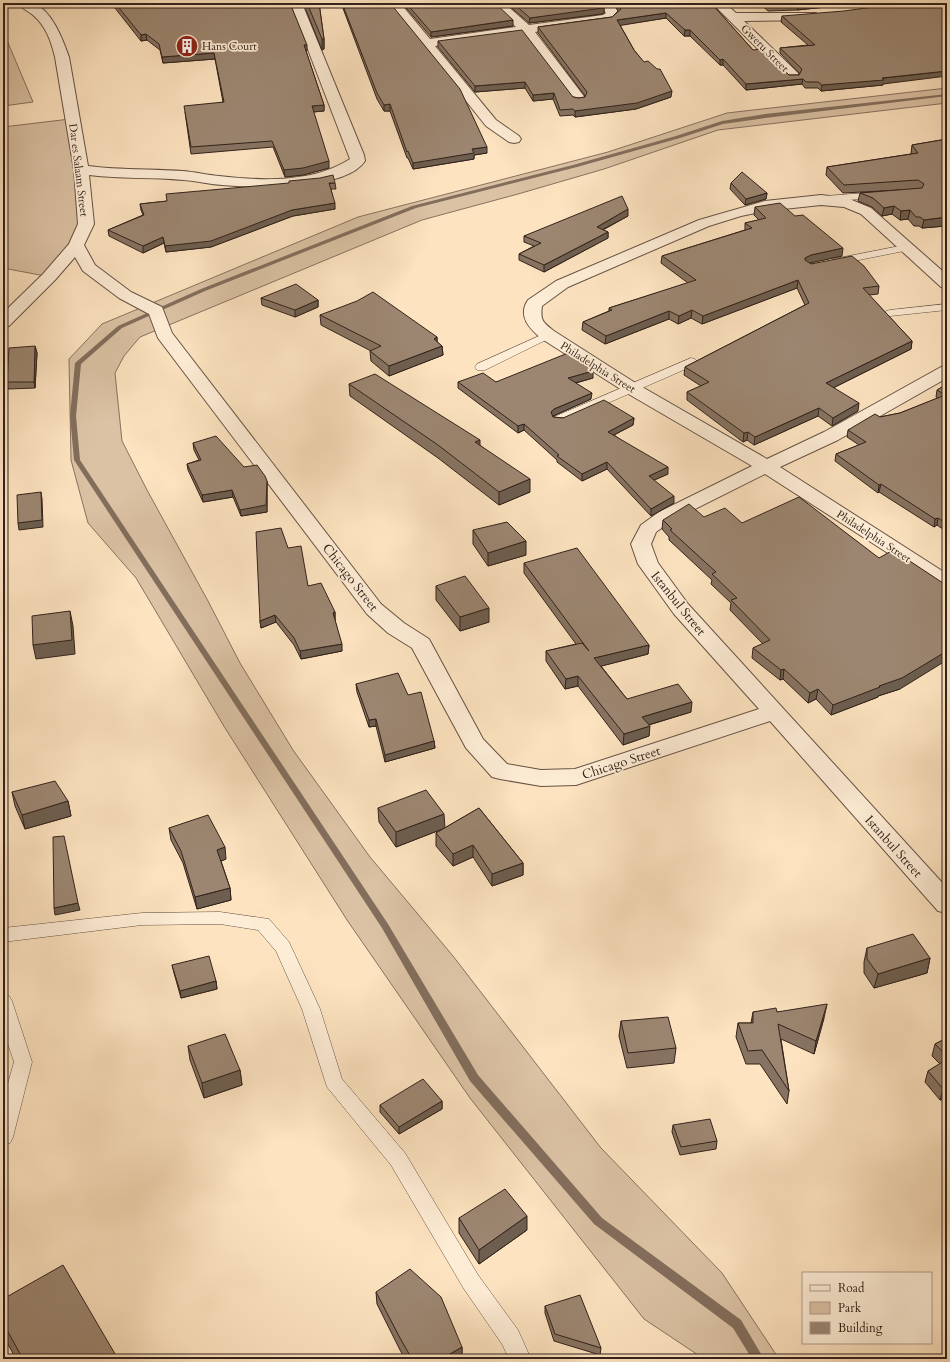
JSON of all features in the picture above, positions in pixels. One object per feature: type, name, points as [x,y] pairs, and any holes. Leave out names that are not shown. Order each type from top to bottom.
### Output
[{"type":"street","name":"Dar es Salaam Street","points":[[3,322],[49,277],[76,245],[86,224],[81,170],[62,57],[57,39],[44,17],[24,3]]},
{"type":"street","points":[[394,3],[428,43],[491,123],[514,139]]},
{"type":"street","points":[[497,3],[526,29],[579,99]]},
{"type":"street","points":[[428,43],[607,18],[613,14],[603,3]]},
{"type":"street","name":"Gweru Street","points":[[718,3],[793,76]]},
{"type":"street","points":[[81,170],[108,173],[176,175],[224,181],[272,182],[317,178],[349,168],[358,161],[358,155],[295,5],[312,4]]},
{"type":"street","points":[[734,17],[762,18],[828,14]]},
{"type":"street","name":"Philadelphia Street","points":[[943,580],[766,466],[631,388],[548,335],[536,325],[532,317],[534,304],[562,284],[704,223],[765,206],[821,200],[847,203],[866,211],[947,284]]},
{"type":"street","name":"Chicago Street","points":[[76,245],[89,268],[125,295],[156,311],[164,334],[374,609],[396,628],[421,644],[474,742],[500,771],[541,778],[576,777],[774,712]]},
{"type":"street","name":"Istanbul Street","points":[[947,371],[831,436],[766,466],[666,516],[648,529],[641,544],[648,564],[681,609],[947,904]]},
{"type":"lane","name":"Philadelphia Street","points":[[821,200],[892,194]]},
{"type":"lane","points":[[824,264],[906,248]]},
{"type":"lane","points":[[890,313],[947,307]]},
{"type":"lane","points":[[481,368],[548,335]]},
{"type":"lane","points":[[558,420],[691,362]]},
{"type":"lane","points":[[3,935],[142,919],[220,918],[263,924],[283,947],[311,1009],[334,1082],[398,1159],[471,1282],[510,1337],[520,1359]]},
{"type":"lane","points":[[3,1001],[24,1062],[3,1137]]},
{"type":"green space","points":[[3,31],[33,102],[3,106]]},
{"type":"green space","points":[[947,88],[947,103],[718,130],[604,169],[422,220],[140,337],[124,356],[115,373],[122,441],[240,663],[293,750],[370,857],[453,956],[601,1148],[722,1273],[779,1359],[704,1359],[644,1319],[470,1098],[347,920],[225,728],[136,578],[88,523],[71,460],[69,359],[102,324],[358,217],[608,152],[727,113]]},
{"type":"green space","points":[[70,119],[82,210],[75,243],[45,276],[3,268],[3,127]]},
{"type":"building","points":[[115,3],[290,3],[307,45],[304,45],[324,105],[312,106],[329,161],[303,168],[284,170],[272,141],[191,147],[184,106],[224,102],[214,53],[162,57],[159,44],[146,34],[141,35]]},
{"type":"building","points":[[307,3],[319,3],[324,39],[322,39]]},
{"type":"building","points":[[342,3],[390,3],[460,89],[487,147],[472,149],[474,153],[413,163],[408,151],[407,152],[390,104],[384,105],[377,93]]},
{"type":"building","points":[[406,3],[495,3],[513,20],[431,32]]},
{"type":"building","points":[[513,3],[600,3],[604,7],[530,18]]},
{"type":"building","points":[[617,3],[711,3],[753,50],[762,49],[789,75],[799,75],[802,69],[780,48],[815,45],[782,16],[844,11],[902,3],[947,3],[947,71],[882,78],[884,80],[822,85],[818,82],[806,82],[803,79],[746,84],[723,59],[720,60],[690,30],[685,30],[666,13],[617,20],[634,50],[644,62],[648,61],[657,69],[660,69],[672,91],[637,103],[575,111],[573,109],[560,110],[554,93],[533,95],[525,82],[475,86],[438,41],[522,30],[573,97],[585,97],[587,92],[538,27],[612,17],[621,9]]},
{"type":"building","points":[[766,3],[815,3],[798,5],[769,5]]},
{"type":"building","points":[[947,139],[947,217],[924,220],[920,217],[916,217],[910,210],[901,211],[894,206],[884,208],[873,198],[860,193],[922,188],[924,184],[918,180],[844,185],[827,167],[918,153],[912,145]]},
{"type":"building","points":[[742,172],[767,193],[746,199],[731,183]]},
{"type":"building","points":[[333,175],[335,183],[329,183],[335,203],[292,210],[211,241],[165,246],[163,237],[143,246],[108,230],[144,215],[140,204],[167,201],[166,194],[289,183],[289,181],[320,178]]},
{"type":"building","points":[[622,196],[628,209],[597,227],[608,232],[544,265],[519,254],[541,243],[524,236]]},
{"type":"building","points":[[780,203],[795,216],[803,215],[843,248],[811,255],[805,258],[805,260],[811,264],[852,256],[864,266],[879,286],[863,288],[912,341],[826,383],[859,403],[833,418],[819,408],[755,437],[748,432],[744,433],[687,392],[709,382],[685,367],[809,303],[798,280],[703,316],[692,310],[679,316],[669,311],[606,336],[583,322],[612,310],[609,308],[696,280],[662,256],[752,228],[745,223],[766,218],[755,207]]},
{"type":"building","points":[[296,284],[318,300],[295,310],[261,298]]},
{"type":"building","points":[[373,292],[437,337],[434,339],[442,346],[389,366],[370,351],[381,346],[320,315],[357,301]]},
{"type":"building","points":[[35,346],[34,382],[7,382],[9,348]]},
{"type":"building","points":[[568,353],[593,371],[568,378],[592,393],[554,409],[551,412],[553,417],[563,418],[604,400],[634,418],[608,432],[668,467],[649,476],[674,496],[651,509],[607,462],[582,474],[557,456],[559,455],[524,424],[518,426],[458,382],[483,373],[496,382]]},
{"type":"building","points":[[375,374],[480,440],[475,442],[530,479],[499,492],[438,445],[349,384]]},
{"type":"building","points":[[947,384],[947,524],[938,518],[935,519],[881,484],[879,485],[836,454],[866,442],[848,430],[875,414],[880,417],[900,413],[945,395],[937,390]]},
{"type":"building","points":[[216,436],[244,467],[257,465],[265,476],[267,481],[266,505],[240,510],[232,490],[202,495],[187,464],[201,460],[193,443]]},
{"type":"building","points":[[41,492],[42,520],[18,523],[17,495]]},
{"type":"building","points":[[799,497],[879,558],[893,550],[947,585],[947,651],[902,678],[833,705],[818,689],[810,693],[784,669],[781,670],[753,648],[770,640],[731,600],[737,598],[712,574],[716,572],[670,530],[672,529],[663,520],[689,504],[704,517],[725,508],[742,523]]},
{"type":"building","points":[[507,522],[526,541],[488,553],[473,530]]},
{"type":"building","points":[[281,528],[288,548],[301,546],[308,586],[321,583],[335,612],[333,613],[342,644],[300,651],[294,638],[275,615],[260,621],[256,532]]},
{"type":"building","points":[[577,548],[649,645],[594,658],[627,699],[678,684],[692,702],[642,717],[650,726],[624,734],[578,676],[566,679],[546,651],[582,643],[589,651],[524,563]]},
{"type":"building","points":[[465,576],[489,608],[460,617],[436,586]]},
{"type":"building","points":[[70,611],[72,640],[33,645],[32,616]]},
{"type":"building","points":[[398,673],[408,695],[421,692],[434,741],[385,755],[376,719],[369,720],[356,684]]},
{"type":"building","points":[[55,781],[68,801],[22,815],[12,792]]},
{"type":"building","points":[[426,790],[444,814],[396,832],[378,808]]},
{"type":"building","points":[[479,808],[523,863],[492,874],[473,845],[453,854],[436,833]]},
{"type":"building","points":[[208,815],[225,847],[217,850],[230,888],[195,897],[181,851],[169,828]]},
{"type":"building","points":[[64,836],[78,903],[54,908],[53,837]]},
{"type":"building","points":[[913,934],[930,958],[878,974],[867,959],[867,948]]},
{"type":"building","points":[[209,956],[216,981],[180,991],[172,965]]},
{"type":"building","points":[[827,1004],[816,1041],[778,1024],[789,1091],[762,1050],[748,1051],[738,1023],[753,1023],[753,1012],[776,1008],[777,1012]]},
{"type":"building","points":[[668,1017],[676,1048],[628,1053],[621,1021]]},
{"type":"building","points":[[225,1034],[240,1070],[202,1083],[188,1046]]},
{"type":"building","points":[[947,1038],[947,1056],[935,1044]]},
{"type":"building","points":[[947,1059],[947,1087],[943,1089],[928,1071]]},
{"type":"building","points":[[423,1079],[442,1101],[399,1127],[380,1105]]},
{"type":"building","points":[[710,1119],[717,1141],[681,1147],[673,1125]]},
{"type":"building","points":[[505,1189],[527,1216],[479,1250],[459,1218]]},
{"type":"building","points":[[63,1265],[118,1359],[23,1359],[3,1323],[3,1299]]},
{"type":"building","points":[[410,1269],[441,1297],[462,1347],[448,1355],[452,1359],[412,1359],[376,1292]]},
{"type":"building","points":[[580,1295],[601,1348],[555,1334],[545,1306]]},
{"type":"waterway","points":[[758,1359],[737,1324],[598,1221],[474,1078],[385,926],[77,460],[73,416],[78,363],[120,327],[203,290],[414,207],[575,166],[722,123],[765,116],[947,95]]},
{"type":"place","name":"Hans Court","points":[[187,46]]}]
